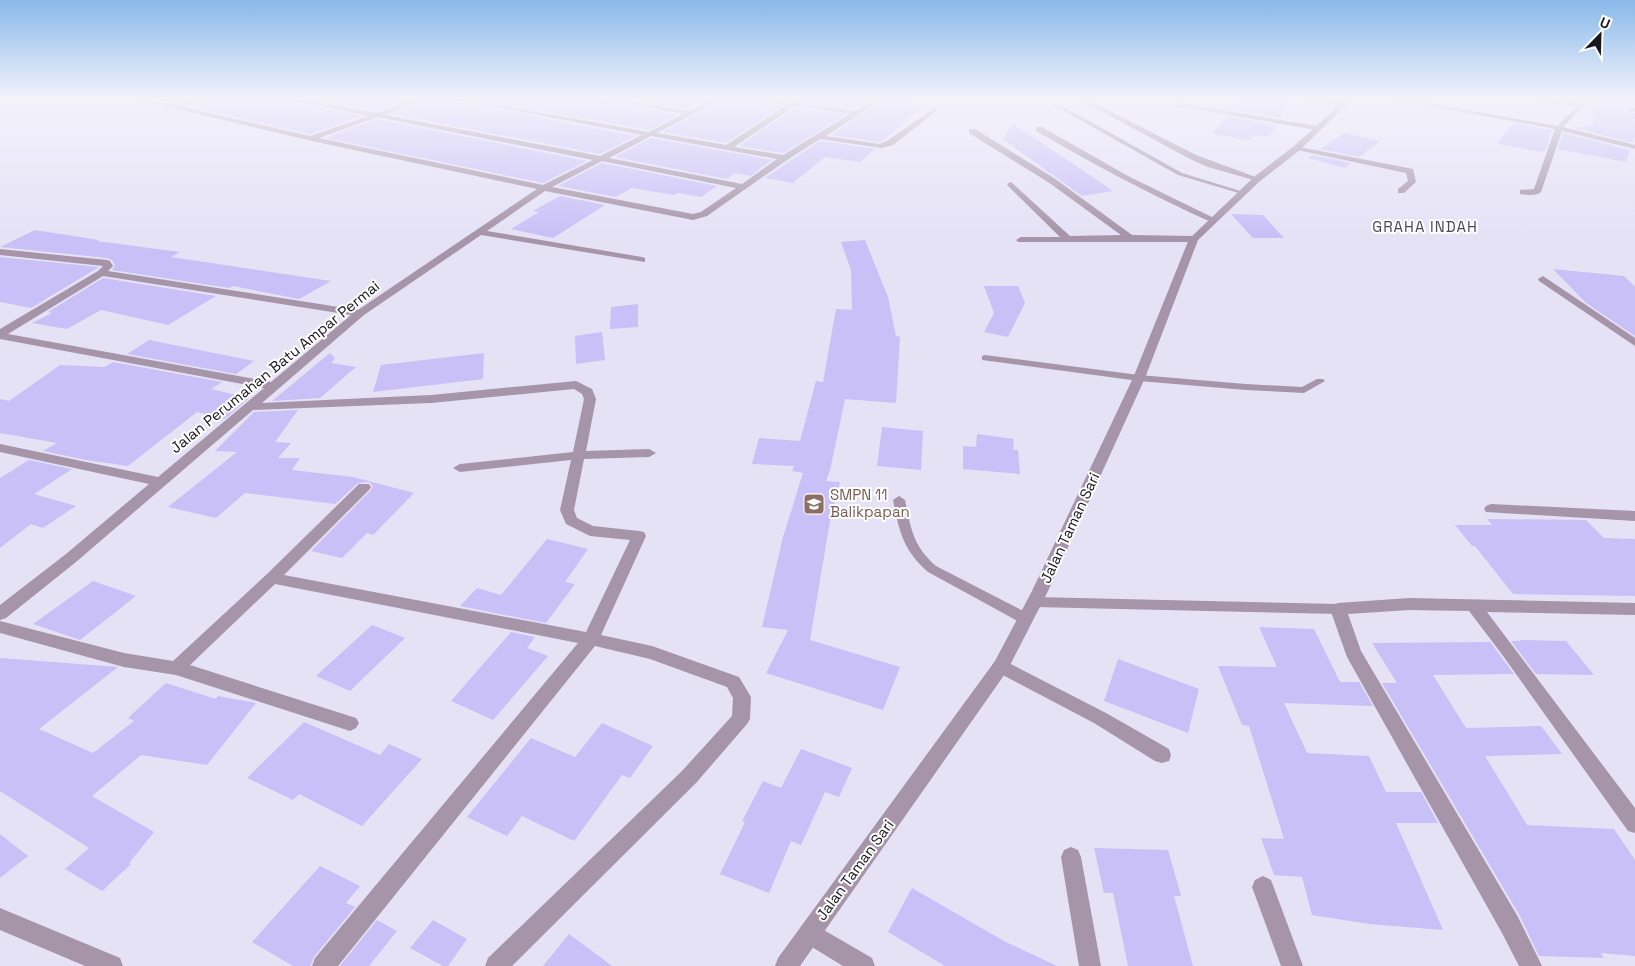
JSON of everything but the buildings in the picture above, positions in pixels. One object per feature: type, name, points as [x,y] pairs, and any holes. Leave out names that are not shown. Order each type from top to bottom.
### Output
[{"type":"street","points":[[336,144],[693,217],[704,214],[784,158],[809,144]]},
{"type":"street","points":[[525,144],[745,187]]},
{"type":"street","name":"Jalan Perumahan Batu Ampar Permai","points":[[3,609],[71,558],[360,313],[544,188],[632,144]]},
{"type":"street","points":[[706,144],[784,158]]},
{"type":"street","points":[[727,148],[733,144]]},
{"type":"street","points":[[867,144],[879,146],[886,144]]},
{"type":"street","points":[[993,144],[1051,180],[1130,238]]},
{"type":"street","points":[[1065,144],[1119,176],[1167,200],[1214,220]]},
{"type":"street","points":[[1168,144],[1211,165],[1257,179]]},
{"type":"street","name":"Jalan Taman Sari","points":[[786,966],[1001,666],[1026,619],[1140,378],[1194,239],[1257,179],[1302,144]]},
{"type":"street","points":[[1523,192],[1537,192],[1554,144]]},
{"type":"street","points":[[1298,148],[1410,171],[1412,182],[1401,191]]},
{"type":"street","points":[[1011,184],[1069,240]]},
{"type":"street","points":[[478,232],[642,260]]},
{"type":"street","points":[[1021,240],[1194,239]]},
{"type":"street","points":[[0,252],[107,263],[108,266],[101,273],[0,335]]},
{"type":"street","points":[[101,273],[360,313]]},
{"type":"street","points":[[1543,279],[1635,343]]},
{"type":"street","points":[[0,335],[274,386]]},
{"type":"street","points":[[247,407],[422,400],[576,385],[588,392],[590,399],[567,510],[570,521],[590,532],[639,536],[591,639],[412,860],[323,966]]},
{"type":"street","points":[[0,448],[160,482]]},
{"type":"street","points":[[460,468],[578,455],[649,453]]},
{"type":"street","points":[[176,668],[272,578],[306,542],[364,487]]},
{"type":"street","points":[[1491,509],[1635,516]]},
{"type":"street","points":[[272,578],[591,639],[652,653],[733,682],[742,697],[741,719],[689,777],[496,966]]},
{"type":"street","points":[[1531,966],[1510,925],[1353,652],[1338,610],[1409,604],[1632,612]]},
{"type":"street","points":[[1473,605],[1507,648],[1635,824]]},
{"type":"street","points":[[0,627],[124,660],[176,668],[350,723]]},
{"type":"street","points":[[1001,666],[1100,718],[1162,755]]},
{"type":"street","points":[[1071,857],[1090,966]]},
{"type":"street","points":[[1263,887],[1292,966]]},
{"type":"street","points":[[0,919],[112,966]]},
{"type":"street","points":[[810,933],[864,966]]},
{"type":"lane","points":[[1127,144],[1180,174],[1244,193]]},
{"type":"lane","points":[[985,358],[1140,378],[1304,390],[1320,381]]},
{"type":"lane","points":[[899,500],[908,539],[920,560],[932,569],[1026,619]]},
{"type":"lane","points":[[1034,602],[1338,610]]},
{"type":"place","name":"SMPN 11 Balikpapan","points":[[814,504]]},
{"type":"district","name":"GRAHA INDAH","points":[[1425,227]]}]
